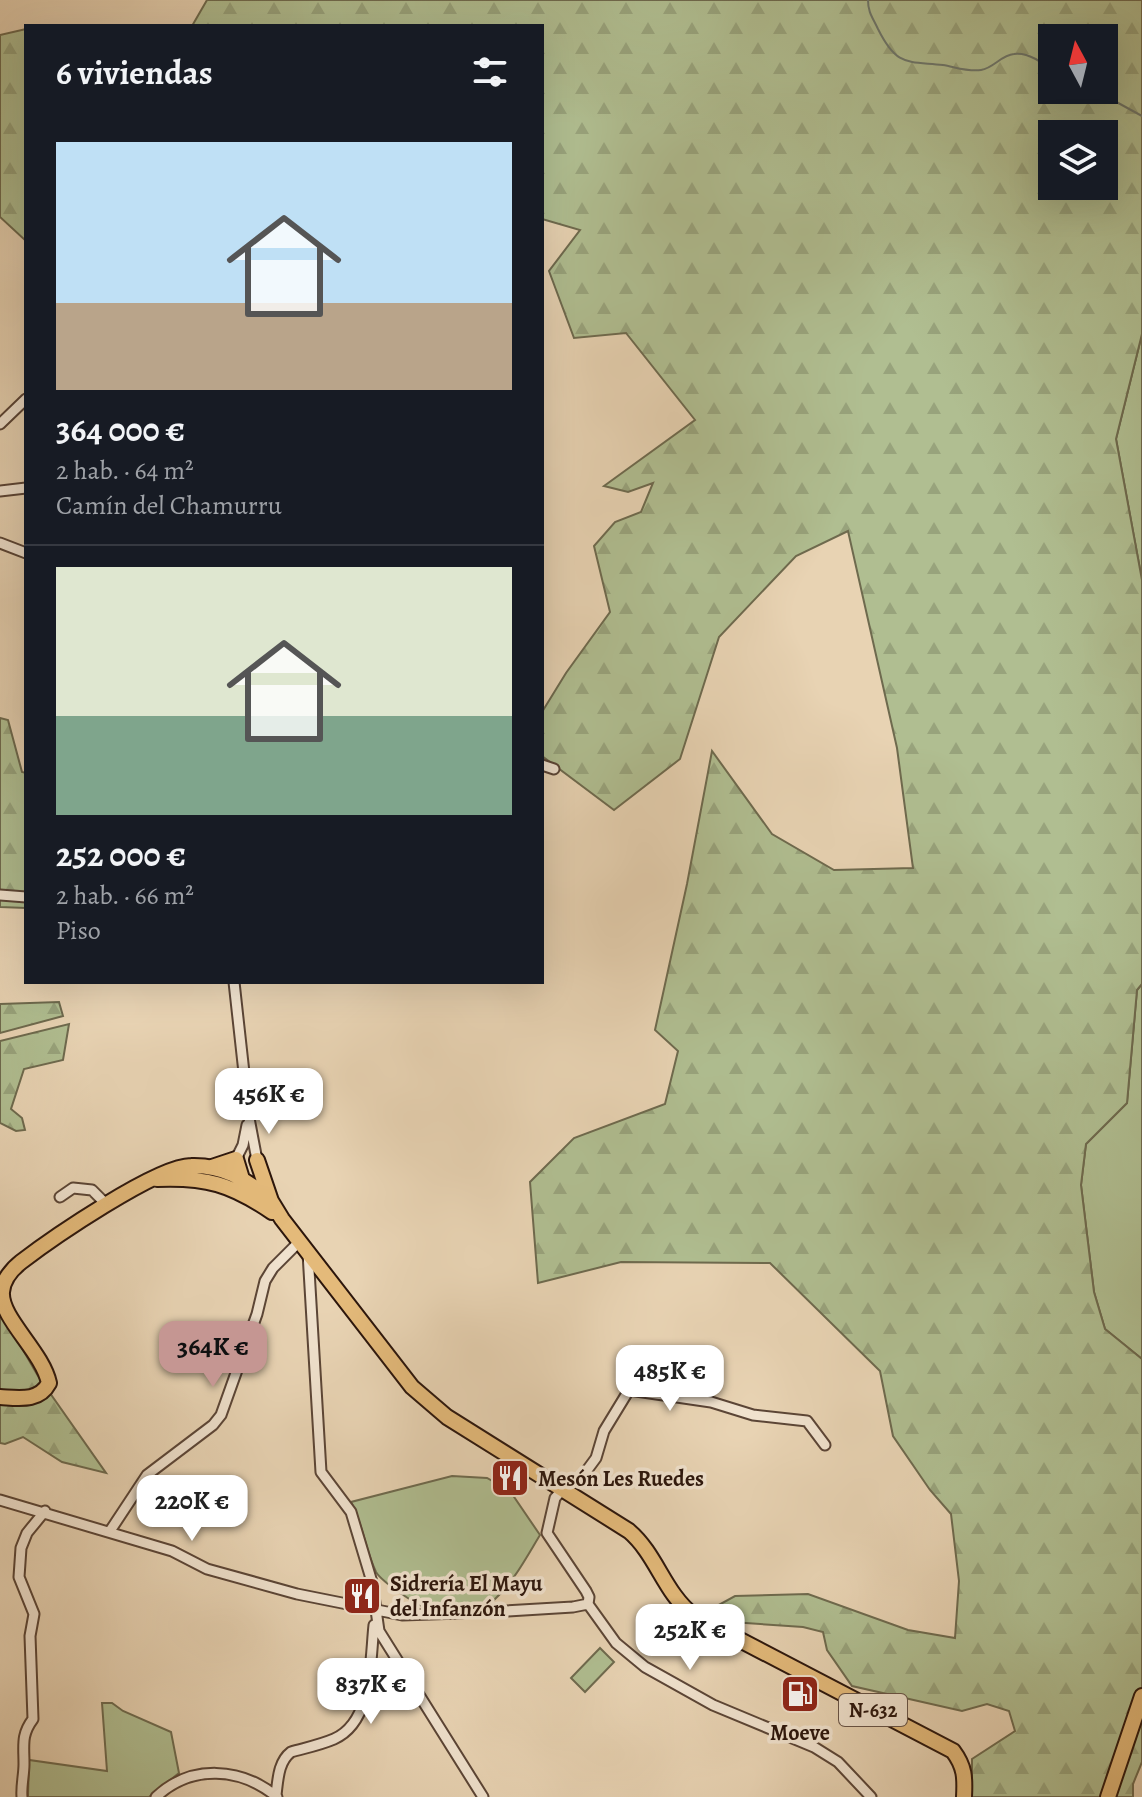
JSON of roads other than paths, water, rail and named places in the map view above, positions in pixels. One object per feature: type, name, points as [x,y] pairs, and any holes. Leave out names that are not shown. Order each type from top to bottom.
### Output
[{"type":"highway","points":[[212,1167],[236,1159],[250,1197]]},
{"type":"highway","points":[[193,1177],[227,1180],[240,1176],[257,1160],[271,1201]]},
{"type":"highway","name":"N-632","points":[[0,1397],[33,1398],[44,1393],[49,1383],[40,1359],[4,1307],[4,1283],[20,1262],[107,1205],[177,1167],[212,1167],[240,1176],[271,1201],[304,1248],[427,1402],[638,1539],[672,1595],[694,1616],[953,1751],[966,1776],[964,1797]]},
{"type":"highway","name":"N-632","points":[[151,1179],[193,1177],[230,1187],[282,1219]]},
{"type":"highway","points":[[1108,1797],[1142,1696]]},
{"type":"street","points":[[0,424],[24,401]]},
{"type":"street","points":[[0,491],[24,488]]},
{"type":"street","points":[[0,543],[24,552]]},
{"type":"street","points":[[544,766],[554,769]]},
{"type":"street","points":[[0,895],[24,897]]},
{"type":"street","points":[[234,984],[249,1118],[257,1160]]},
{"type":"street","points":[[236,1159],[243,1145],[249,1118]]},
{"type":"street","points":[[60,1197],[73,1188],[92,1190],[107,1205]]},
{"type":"street","points":[[110,1531],[147,1475],[213,1425],[221,1415],[257,1314],[265,1281],[279,1261],[304,1248],[321,1472],[351,1512],[368,1565],[379,1631],[384,1642],[483,1797]]},
{"type":"street","points":[[825,1445],[807,1421],[753,1415],[711,1402],[629,1390],[604,1431],[596,1458],[582,1477],[555,1498],[547,1533],[586,1591],[588,1604],[616,1643],[645,1667],[713,1705],[814,1747],[838,1762],[871,1797]]},
{"type":"street","points":[[1,1500],[172,1551],[207,1569],[297,1594],[402,1615],[588,1604]]},
{"type":"street","points":[[20,1796],[24,1764],[22,1746],[25,1730],[33,1719],[30,1636],[34,1614],[19,1577],[21,1548],[27,1533],[45,1511]]},
{"type":"street","points":[[156,1797],[187,1776],[223,1772],[277,1796],[280,1768],[285,1757],[291,1752],[336,1739],[351,1727],[363,1707],[376,1609]]},
{"type":"waterway","points":[[868,0],[871,15],[885,41],[904,60],[966,70],[986,69],[1009,55],[1025,55],[1038,61]]},
{"type":"waterway","points":[[1118,103],[1142,116]]},
{"type":"place","name":"Mesón Les Ruedes","points":[[510,1478]]},
{"type":"place","name":"Sidrería El Mayu del Infanzón","points":[[362,1596]]},
{"type":"place","name":"Moeve","points":[[800,1694]]}]
